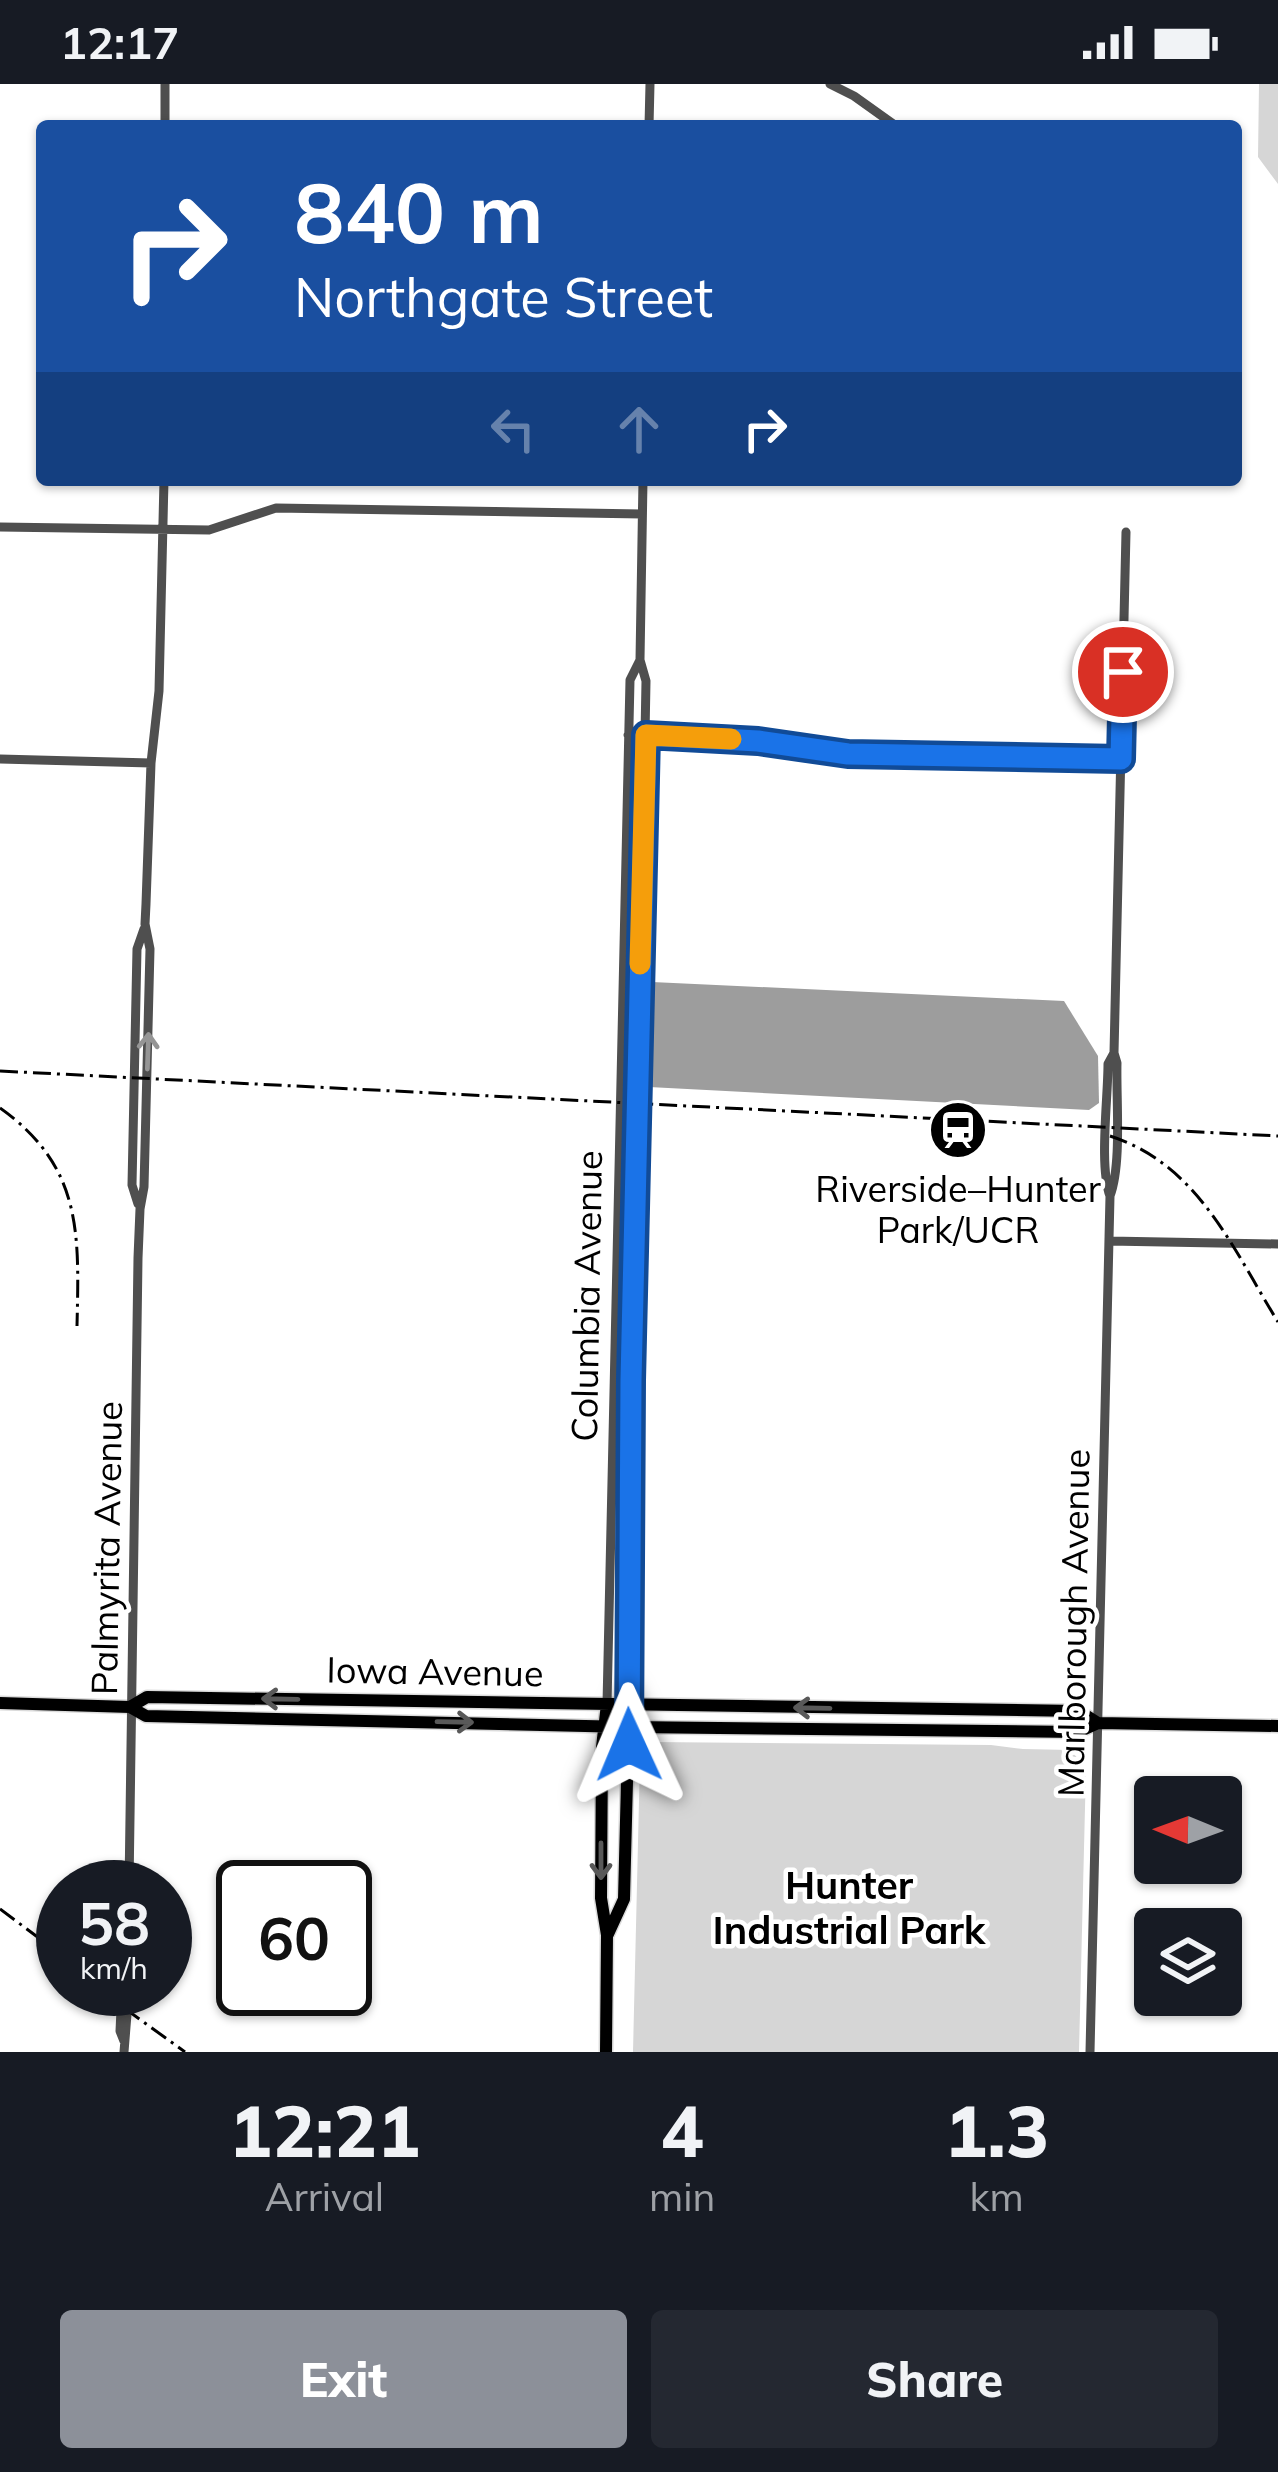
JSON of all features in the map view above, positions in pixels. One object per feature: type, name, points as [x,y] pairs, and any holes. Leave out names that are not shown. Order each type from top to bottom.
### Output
[{"type":"main road","name":"Iowa Avenue","points":[[130,1707],[147,1697],[629,1703],[1078,1712],[1098,1723]]},
{"type":"main road","name":"Iowa Avenue","points":[[0,1703],[130,1707],[146,1716],[629,1727],[1078,1732],[1098,1723],[1278,1726]]},
{"type":"main road","name":"Columbia Avenue","points":[[608,1935],[624,1900],[629,1703]]},
{"type":"main road","name":"Columbia Avenue","points":[[606,2052],[608,1935],[601,1898],[607,1704]]},
{"type":"street","points":[[165,120],[166,84]]},
{"type":"street","points":[[649,120],[650,84]]},
{"type":"street","points":[[830,84],[888,120]]},
{"type":"street","name":"Palmyrita Avenue","points":[[128,1860],[140,1210],[150,949],[146,924],[164,486]]},
{"type":"street","name":"Columbia Avenue","points":[[629,1703],[646,735],[646,681],[640,659],[643,486]]},
{"type":"street","points":[[0,527],[209,530],[275,508],[642,514]]},
{"type":"street","name":"Marlborough Avenue","points":[[1090,2052],[1110,1196],[1115,1153],[1126,532]]},
{"type":"street","name":"Columbia Avenue","points":[[607,1704],[628,735],[630,680],[640,659]]},
{"type":"street","points":[[628,735],[758,741],[848,754],[1121,759]]},
{"type":"street","points":[[0,760],[151,763]]},
{"type":"street","points":[[626,880],[642,880]]},
{"type":"street","points":[[1109,1241],[1278,1244]]},
{"type":"street","points":[[616,1245],[634,1246]]},
{"type":"street","points":[[612,1450],[631,1451]]},
{"type":"street","points":[[611,1496],[631,1497]]},
{"type":"street","points":[[124,2047],[127,2016]]},
{"type":"shaded area","points":[[1259,84],[1278,84],[1278,184],[1258,157]]},
{"type":"shaded area","points":[[652,982],[1064,1001],[1098,1056],[1099,1103],[1089,1110],[649,1087]]},
{"type":"shaded area","points":[[651,1742],[1070,1750],[1086,1767],[1079,2052],[633,2052],[640,1758]]},
{"type":"railway","points":[[0,1071],[1278,1136]]},
{"type":"railway","points":[[0,1108],[47,1154],[61,1179],[75,1233],[77,1326]]},
{"type":"railway","points":[[1110,1136],[1141,1149],[1190,1188],[1228,1238],[1278,1322]]},
{"type":"railway","points":[[0,1909],[36,1936]]},
{"type":"railway","points":[[135,2016],[185,2052]]},
{"type":"slow traffic","points":[[640,964],[646,735],[731,739]]},
{"type":"place","name":"Riverside–Hunter Park/UCR","points":[[958,1130]]},
{"type":"district","name":"Hunter Industrial Park","points":[[849,1906]]},
{"type":"route","points":[[629,1745],[631,1380],[646,735],[758,741],[848,754],[1121,759],[1123,672]]}]
